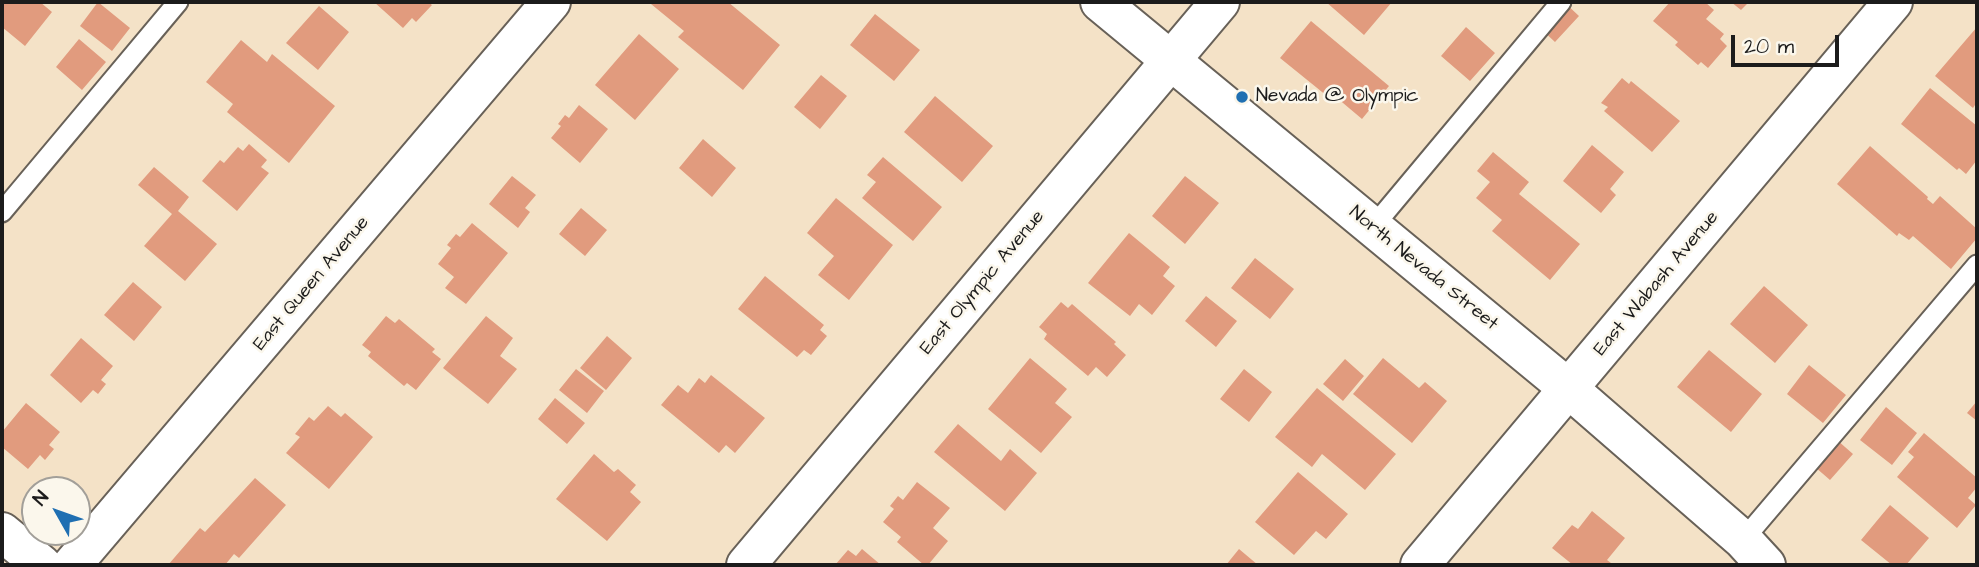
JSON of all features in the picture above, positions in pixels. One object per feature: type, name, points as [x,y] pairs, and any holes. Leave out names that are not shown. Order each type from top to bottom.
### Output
[{"type":"street","name":"East Queen Avenue","points":[[72,565],[551,2]]},
{"type":"street","name":"North Nevada Street","points":[[1100,2],[1569,388],[1754,553],[1782,565]]},
{"type":"street","name":"East Olympic Avenue","points":[[746,565],[1220,2]]},
{"type":"street","name":"East Wabash Avenue","points":[[1420,565],[1894,2]]},
{"type":"street","points":[[2,532],[42,565]]},
{"type":"lane","points":[[2,212],[178,2]]},
{"type":"lane","points":[[1372,228],[1560,2]]},
{"type":"lane","points":[[1754,553],[1977,265]]},
{"type":"building","points":[[2,2],[40,2],[52,12],[25,46],[2,27]]},
{"type":"building","points":[[98,2],[130,28],[112,51],[80,26]]},
{"type":"building","points":[[374,2],[428,2],[432,5],[416,22],[412,18],[403,28]]},
{"type":"building","points":[[728,2],[780,45],[743,90],[678,37],[684,31],[651,4]]},
{"type":"building","points":[[1326,2],[1392,2],[1364,35]]},
{"type":"building","points":[[1564,2],[1579,16],[1555,42],[1540,28]]},
{"type":"building","points":[[1670,2],[1705,2],[1714,10],[1706,19],[1724,34],[1720,39],[1727,46],[1708,68],[1701,62],[1698,65],[1675,45],[1678,42],[1653,21]]},
{"type":"building","points":[[1731,2],[1749,2],[1741,10]]},
{"type":"building","points":[[319,6],[349,32],[318,70],[286,43]]},
{"type":"building","points":[[875,14],[920,50],[894,81],[850,45]]},
{"type":"building","points":[[1311,21],[1389,86],[1362,119],[1330,92],[1327,96],[1280,58]]},
{"type":"building","points":[[1466,27],[1495,53],[1470,81],[1441,56]]},
{"type":"building","points":[[1977,27],[1977,102],[1973,108],[1935,76]]},
{"type":"building","points":[[639,34],[679,69],[635,120],[595,85]]},
{"type":"building","points":[[79,39],[106,62],[82,90],[56,67]]},
{"type":"building","points":[[241,40],[267,62],[272,54],[335,106],[289,163],[227,112],[233,104],[206,82]]},
{"type":"building","points":[[821,75],[847,96],[820,129],[794,107]]},
{"type":"building","points":[[1622,78],[1629,84],[1631,81],[1680,121],[1652,152],[1604,111],[1608,107],[1601,103]]},
{"type":"building","points":[[1930,88],[1977,126],[1977,160],[1966,174],[1959,168],[1957,170],[1901,124]]},
{"type":"building","points":[[935,96],[993,146],[962,182],[904,132]]},
{"type":"building","points":[[579,105],[608,129],[580,163],[551,138],[561,126],[558,124],[565,115],[569,118]]},
{"type":"building","points":[[703,139],[736,168],[712,197],[679,168]]},
{"type":"building","points":[[249,144],[267,160],[261,167],[269,173],[237,211],[202,181],[220,160],[224,163],[238,147],[243,151]]},
{"type":"building","points":[[1592,145],[1624,172],[1610,189],[1616,195],[1601,213],[1563,181]]},
{"type":"building","points":[[1870,146],[1933,204],[1940,196],[1977,229],[1977,238],[1951,269],[1913,236],[1909,240],[1899,233],[1897,236],[1837,184]]},
{"type":"building","points":[[1493,152],[1529,182],[1519,194],[1580,244],[1550,280],[1492,231],[1502,220],[1476,198],[1490,182],[1477,171]]},
{"type":"building","points":[[883,157],[942,207],[913,241],[862,198],[876,182],[867,175]]},
{"type":"building","points":[[154,167],[189,197],[178,211],[217,244],[185,281],[144,246],[172,214],[138,185]]},
{"type":"building","points":[[512,176],[536,195],[525,208],[530,212],[518,228],[489,204]]},
{"type":"building","points":[[1185,176],[1219,203],[1185,244],[1152,216]]},
{"type":"building","points":[[836,198],[893,245],[849,300],[818,275],[834,256],[807,233]]},
{"type":"building","points":[[581,208],[607,230],[585,256],[559,234]]},
{"type":"building","points":[[472,223],[508,253],[466,304],[445,288],[454,277],[438,264],[451,248],[447,245],[456,234],[460,237]]},
{"type":"building","points":[[1129,233],[1170,267],[1163,276],[1175,286],[1152,315],[1139,304],[1130,316],[1088,283]]},
{"type":"building","points":[[1255,258],[1294,289],[1270,319],[1231,288]]},
{"type":"building","points":[[765,276],[824,325],[820,330],[827,336],[811,355],[804,350],[797,357],[738,309]]},
{"type":"building","points":[[133,282],[162,307],[134,341],[104,315]]},
{"type":"building","points":[[1764,286],[1808,325],[1775,363],[1730,324]]},
{"type":"building","points":[[1206,296],[1237,321],[1216,347],[1185,321]]},
{"type":"building","points":[[1061,302],[1068,308],[1072,304],[1116,342],[1114,344],[1126,355],[1107,377],[1096,367],[1088,376],[1044,339],[1047,334],[1039,327]]},
{"type":"building","points":[[386,316],[395,323],[399,319],[435,349],[432,352],[441,359],[416,390],[407,383],[404,386],[368,356],[371,352],[362,345]]},
{"type":"building","points":[[486,316],[513,338],[500,356],[517,369],[488,404],[443,368]]},
{"type":"building","points":[[607,336],[632,358],[606,390],[580,368]]},
{"type":"building","points":[[81,338],[113,366],[101,380],[106,384],[98,394],[93,390],[81,403],[50,375]]},
{"type":"building","points":[[1709,350],[1762,394],[1731,432],[1677,387]]},
{"type":"building","points":[[1030,358],[1067,389],[1055,403],[1072,417],[1041,453],[988,409]]},
{"type":"building","points":[[1383,358],[1419,388],[1425,382],[1447,401],[1412,443],[1353,394]]},
{"type":"building","points":[[1345,359],[1364,376],[1343,401],[1323,384]]},
{"type":"building","points":[[1809,365],[1846,395],[1823,423],[1787,394]]},
{"type":"building","points":[[576,369],[604,391],[587,413],[559,390]]},
{"type":"building","points":[[1244,369],[1272,392],[1249,422],[1220,399]]},
{"type":"building","points":[[711,375],[765,418],[735,453],[726,445],[719,453],[661,405],[678,385],[688,393],[699,378],[705,383]]},
{"type":"building","points":[[1317,388],[1396,454],[1365,490],[1322,454],[1312,467],[1275,437]]},
{"type":"building","points":[[555,398],[585,423],[567,444],[538,419]]},
{"type":"building","points":[[1977,401],[1977,421],[1967,413]]},
{"type":"building","points":[[26,403],[60,432],[49,445],[54,449],[45,460],[40,455],[28,469],[2,447],[2,432]]},
{"type":"building","points":[[328,406],[341,417],[345,413],[373,437],[329,489],[286,453],[300,437],[295,434],[309,417],[314,421]]},
{"type":"building","points":[[1886,407],[1917,433],[1892,465],[1860,440]]},
{"type":"building","points":[[958,424],[1001,461],[1010,449],[1037,473],[1005,511],[934,452]]},
{"type":"building","points":[[1924,433],[1977,478],[1977,487],[1968,498],[1976,505],[1957,528],[1897,477],[1914,457],[1908,452]]},
{"type":"building","points":[[1837,440],[1853,454],[1830,480],[1815,467]]},
{"type":"building","points":[[594,454],[614,472],[618,469],[636,485],[630,492],[641,502],[607,541],[556,499]]},
{"type":"building","points":[[1298,472],[1348,514],[1326,539],[1316,531],[1294,555],[1255,522]]},
{"type":"building","points":[[255,478],[286,505],[239,558],[234,554],[225,565],[168,565],[200,528],[205,532]]},
{"type":"building","points":[[917,482],[950,508],[933,528],[948,541],[928,565],[924,565],[897,542],[901,537],[883,522],[894,509],[890,506],[898,496],[903,500]]},
{"type":"building","points":[[1890,505],[1929,538],[1906,565],[1892,565],[1861,540]]},
{"type":"building","points":[[1592,511],[1625,538],[1607,560],[1611,563],[1609,565],[1573,565],[1552,548],[1572,525],[1578,529]]},
{"type":"building","points":[[862,549],[881,565],[835,565],[848,550],[856,556]]},
{"type":"building","points":[[1239,549],[1258,565],[1226,565]]},
{"type":"place","name":"Nevada @ Olympic","points":[[1242,97]]}]
